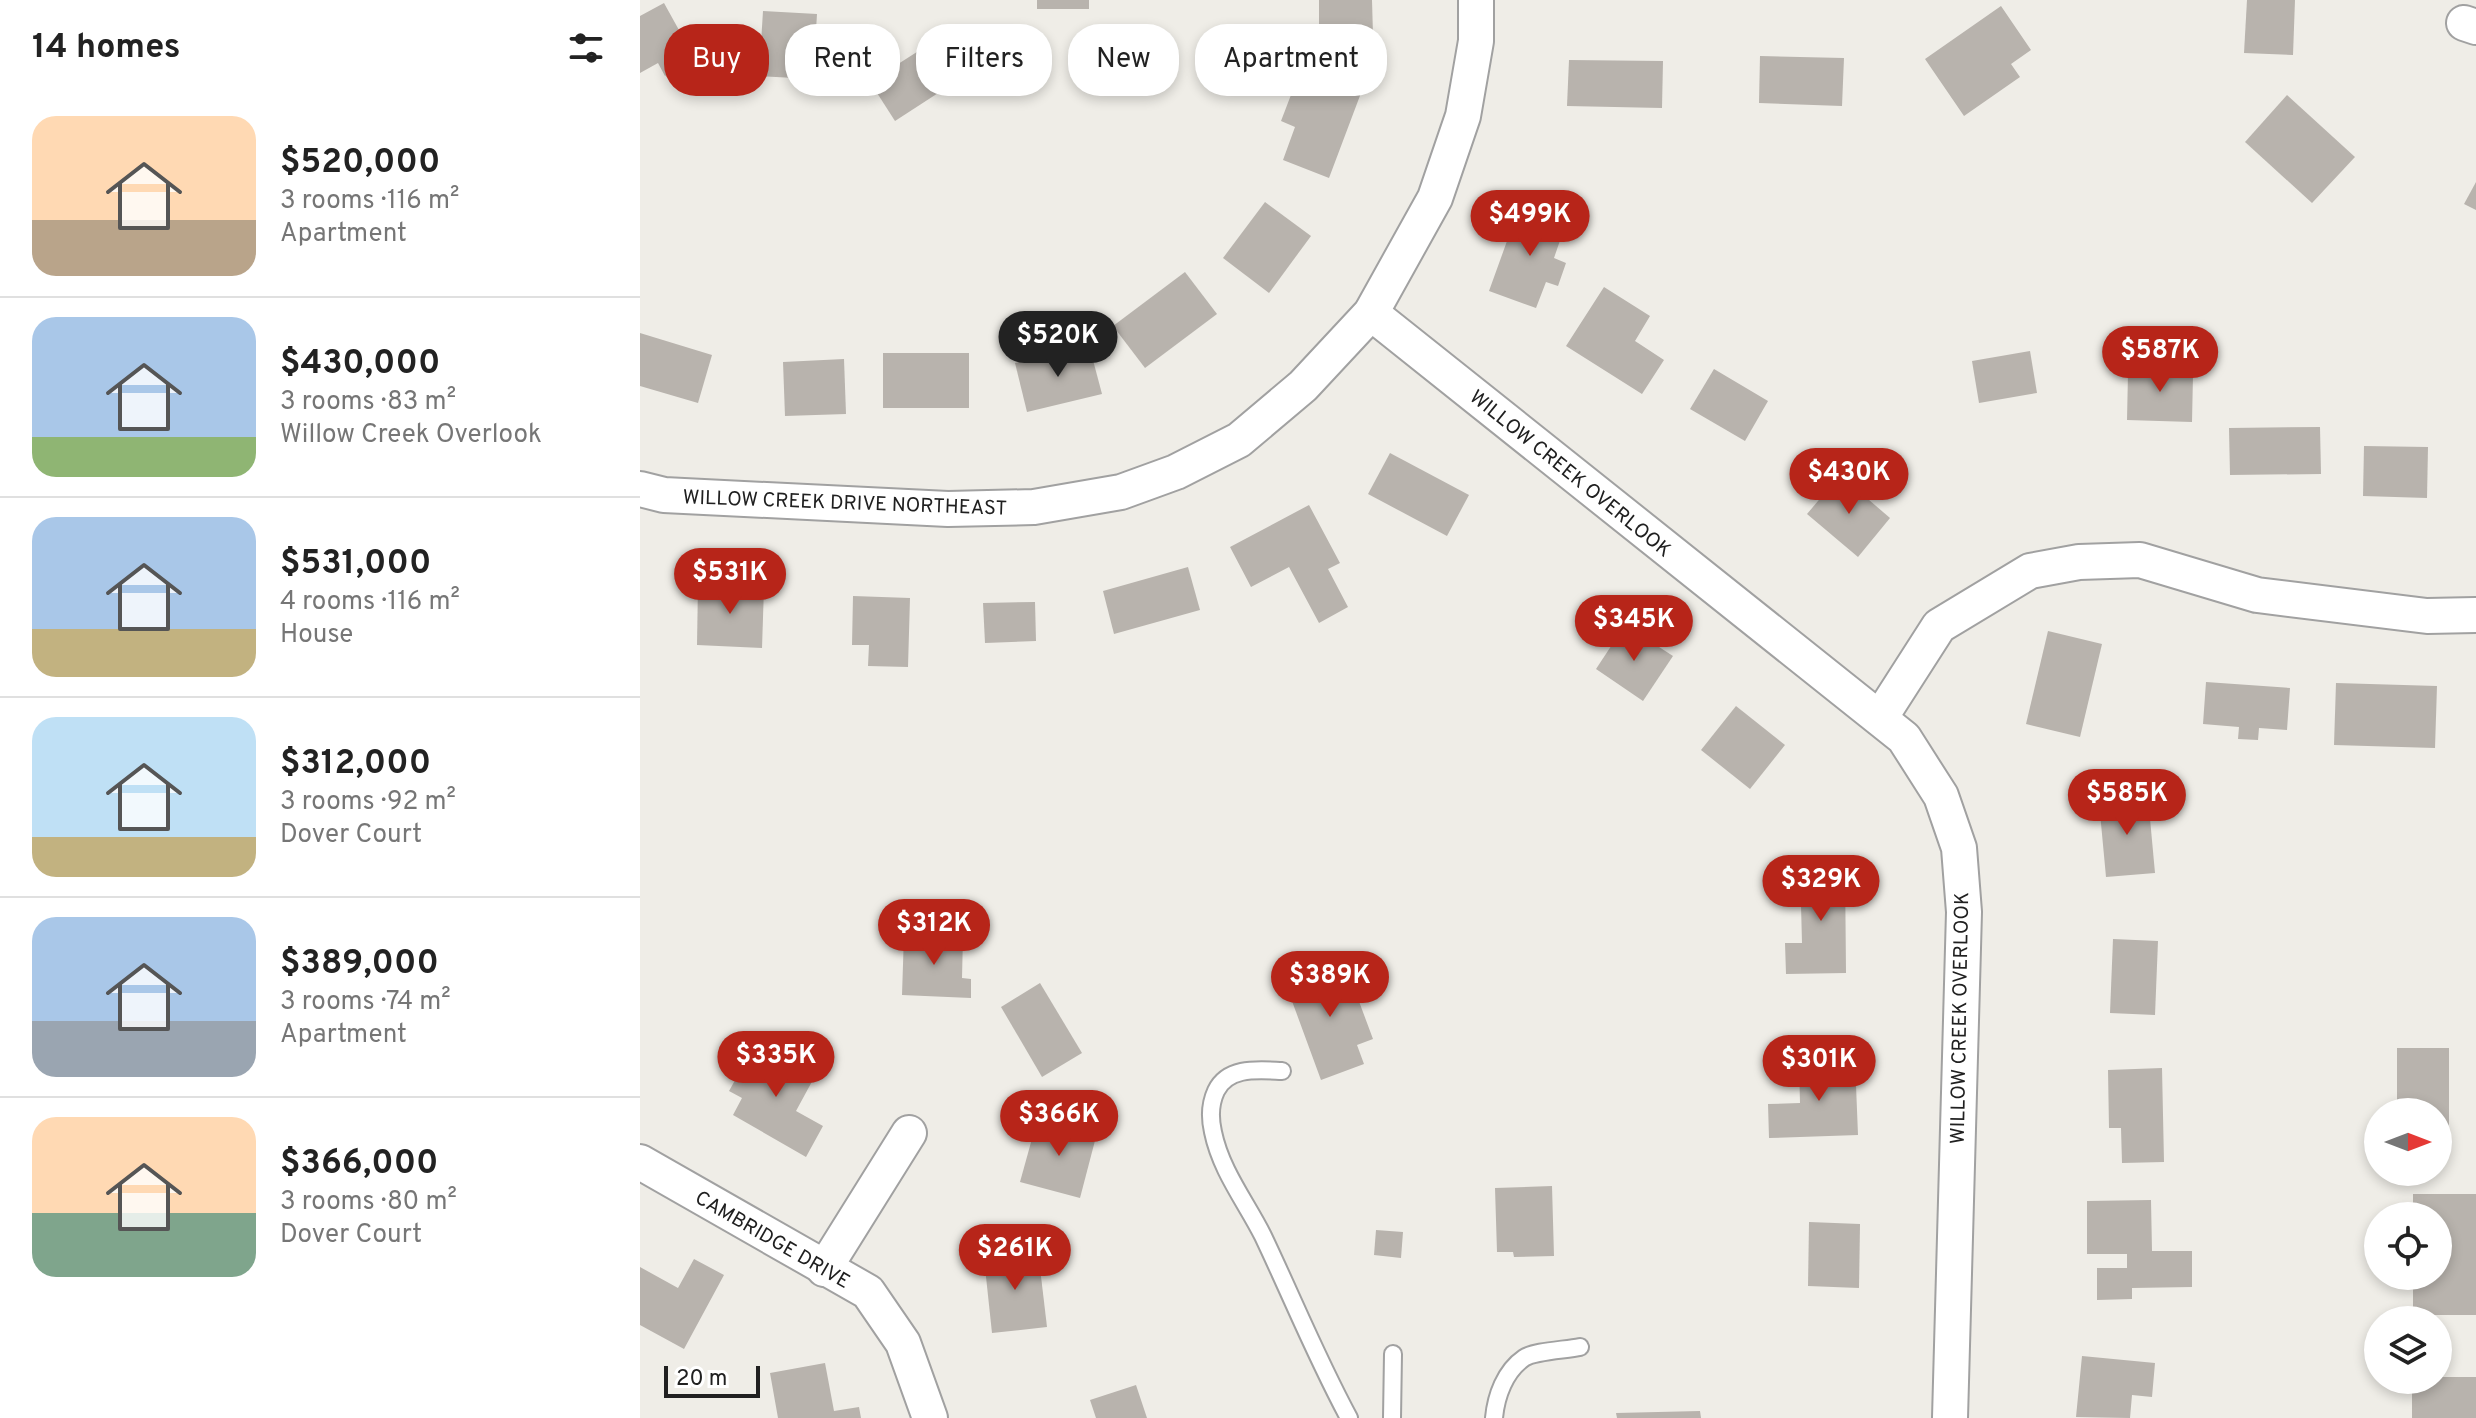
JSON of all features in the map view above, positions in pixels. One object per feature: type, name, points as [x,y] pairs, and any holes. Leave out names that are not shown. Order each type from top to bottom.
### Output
[{"type":"street","name":"WILLOW CREEK DRIVE NORTHEAST","points":[[640,489],[664,495],[948,509],[1034,507],[1121,492],[1176,472],[1239,440],[1303,386],[1371,313],[1435,198],[1463,116],[1476,41],[1476,0]]},
{"type":"street","name":"WILLOW CREEK OVERLOOK","points":[[1371,313],[1904,738],[1941,796],[1959,848],[1964,912],[1950,1418]]},
{"type":"street","points":[[1880,718],[1939,626],[2030,571],[2079,562],[2140,560],[2257,595],[2427,616],[2476,615]]},
{"type":"street","points":[[824,1269],[909,1133]]},
{"type":"street","name":"CAMBRIDGE DRIVE","points":[[640,1162],[868,1292],[903,1343],[930,1418]]},
{"type":"lane","points":[[1282,1071],[1239,1072],[1225,1079],[1217,1089],[1211,1109],[1213,1132],[1237,1192],[1258,1226],[1312,1347],[1349,1418]]},
{"type":"lane","points":[[1494,1418],[1495,1405],[1505,1378],[1526,1357],[1580,1347]]},
{"type":"lane","points":[[1392,1418],[1393,1354]]},
{"type":"building","points":[[1037,0],[1089,0],[1089,9],[1037,9]]},
{"type":"building","points":[[1319,0],[1372,0],[1373,24],[1319,24]]},
{"type":"building","points":[[2247,0],[2295,0],[2293,55],[2244,53]]},
{"type":"building","points":[[664,3],[676,24],[664,24],[664,74],[658,63],[640,73],[640,16]]},
{"type":"building","points":[[2001,6],[2031,50],[2011,64],[2020,77],[1964,116],[1925,59]]},
{"type":"building","points":[[763,11],[817,14],[816,24],[785,24],[785,77],[769,77],[769,24],[762,24]]},
{"type":"building","points":[[916,53],[916,96],[934,96],[895,121],[879,96],[900,96],[900,63]]},
{"type":"building","points":[[1760,56],[1844,58],[1842,106],[1759,103]]},
{"type":"building","points":[[1569,60],[1663,61],[1662,108],[1567,106]]},
{"type":"building","points":[[2287,95],[2355,157],[2312,203],[2245,142]]},
{"type":"building","points":[[1291,96],[1360,96],[1329,178],[1283,160],[1295,127],[1281,121]]},
{"type":"building","points":[[2476,182],[2476,210],[2464,204]]},
{"type":"building","points":[[1265,202],[1311,236],[1269,293],[1223,258]]},
{"type":"building","points":[[1520,205],[1566,223],[1554,258],[1566,263],[1558,286],[1546,282],[1536,308],[1489,291]]},
{"type":"building","points":[[1185,272],[1217,314],[1145,368],[1113,326]]},
{"type":"building","points":[[1604,287],[1650,316],[1635,341],[1664,360],[1642,394],[1566,346]]},
{"type":"building","points":[[640,333],[712,355],[698,403],[640,386]]},
{"type":"building","points":[[1089,345],[1102,394],[1027,412],[1015,363]]},
{"type":"building","points":[[2030,351],[2037,393],[1979,403],[1972,361]]},
{"type":"building","points":[[883,353],[969,353],[969,408],[883,408]]},
{"type":"building","points":[[2145,358],[2173,359],[2173,375],[2193,375],[2192,422],[2127,420],[2128,373],[2144,374]]},
{"type":"building","points":[[844,359],[846,414],[785,416],[783,362]]},
{"type":"building","points":[[1714,369],[1768,401],[1745,441],[1690,409]]},
{"type":"building","points":[[2320,427],[2321,474],[2230,475],[2229,428]]},
{"type":"building","points":[[2364,446],[2428,447],[2427,498],[2363,496]]},
{"type":"building","points":[[1390,453],[1469,495],[1447,536],[1368,494]]},
{"type":"building","points":[[1840,475],[1890,518],[1858,557],[1807,514]]},
{"type":"building","points":[[1309,505],[1340,563],[1328,569],[1348,607],[1319,623],[1289,567],[1251,587],[1230,547]]},
{"type":"building","points":[[1188,567],[1200,610],[1114,634],[1103,591]]},
{"type":"building","points":[[698,585],[764,587],[762,648],[697,645]]},
{"type":"building","points":[[853,596],[910,598],[908,667],[868,666],[869,645],[852,645]]},
{"type":"building","points":[[1035,602],[1036,641],[985,643],[983,603]]},
{"type":"building","points":[[1625,625],[1673,656],[1643,701],[1596,669]]},
{"type":"building","points":[[2048,631],[2102,644],[2080,737],[2026,724]]},
{"type":"building","points":[[2206,682],[2290,688],[2287,730],[2259,728],[2258,740],[2238,739],[2239,727],[2203,724]]},
{"type":"building","points":[[2336,683],[2437,686],[2435,748],[2334,745]]},
{"type":"building","points":[[1736,706],[1785,745],[1750,789],[1701,750]]},
{"type":"building","points":[[2148,797],[2155,873],[2106,877],[2099,802]]},
{"type":"building","points":[[1845,866],[1846,973],[1786,974],[1785,943],[1802,943],[1800,867]]},
{"type":"building","points":[[904,934],[963,936],[962,978],[971,979],[971,998],[902,995]]},
{"type":"building","points":[[2113,939],[2158,941],[2155,1015],[2110,1013]]},
{"type":"building","points":[[1344,961],[1373,1039],[1357,1045],[1364,1064],[1321,1080],[1285,982]]},
{"type":"building","points":[[1040,983],[1082,1053],[1042,1077],[1001,1007]]},
{"type":"building","points":[[756,1043],[815,1076],[796,1111],[823,1126],[806,1157],[733,1115],[742,1098],[729,1091]]},
{"type":"building","points":[[2397,1048],[2449,1048],[2449,1098],[2397,1098]]},
{"type":"building","points":[[1855,1060],[1858,1135],[1769,1138],[1768,1104],[1800,1103],[1799,1062]]},
{"type":"building","points":[[2162,1068],[2164,1162],[2122,1163],[2121,1128],[2109,1128],[2108,1070]]},
{"type":"building","points":[[1038,1117],[1097,1133],[1080,1198],[1020,1182]]},
{"type":"building","points":[[1552,1186],[1554,1256],[1514,1257],[1513,1252],[1497,1252],[1495,1188]]},
{"type":"building","points":[[2413,1194],[2476,1194],[2476,1315],[2452,1315],[2452,1306],[2413,1306],[2413,1290],[2452,1290],[2452,1202],[2413,1202]]},
{"type":"building","points":[[2151,1200],[2152,1251],[2192,1251],[2192,1287],[2132,1288],[2132,1299],[2097,1300],[2097,1268],[2127,1268],[2127,1254],[2087,1254],[2087,1201]]},
{"type":"building","points":[[1809,1222],[1860,1224],[1859,1288],[1808,1286]]},
{"type":"building","points":[[1376,1230],[1403,1232],[1401,1258],[1374,1255]]},
{"type":"building","points":[[1038,1251],[1047,1327],[992,1333],[984,1258]]},
{"type":"building","points":[[694,1259],[724,1275],[684,1349],[640,1325],[640,1267],[678,1288]]},
{"type":"building","points":[[2082,1356],[2155,1363],[2152,1397],[2132,1395],[2130,1418],[2076,1417]]},
{"type":"building","points":[[825,1363],[834,1411],[859,1407],[861,1418],[778,1418],[770,1373]]},
{"type":"building","points":[[2452,1377],[2476,1377],[2476,1418],[2412,1418],[2412,1394],[2452,1394]]},
{"type":"building","points":[[1136,1385],[1147,1418],[1096,1418],[1090,1400]]},
{"type":"building","points":[[1700,1411],[1701,1418],[1617,1418],[1616,1413]]}]
